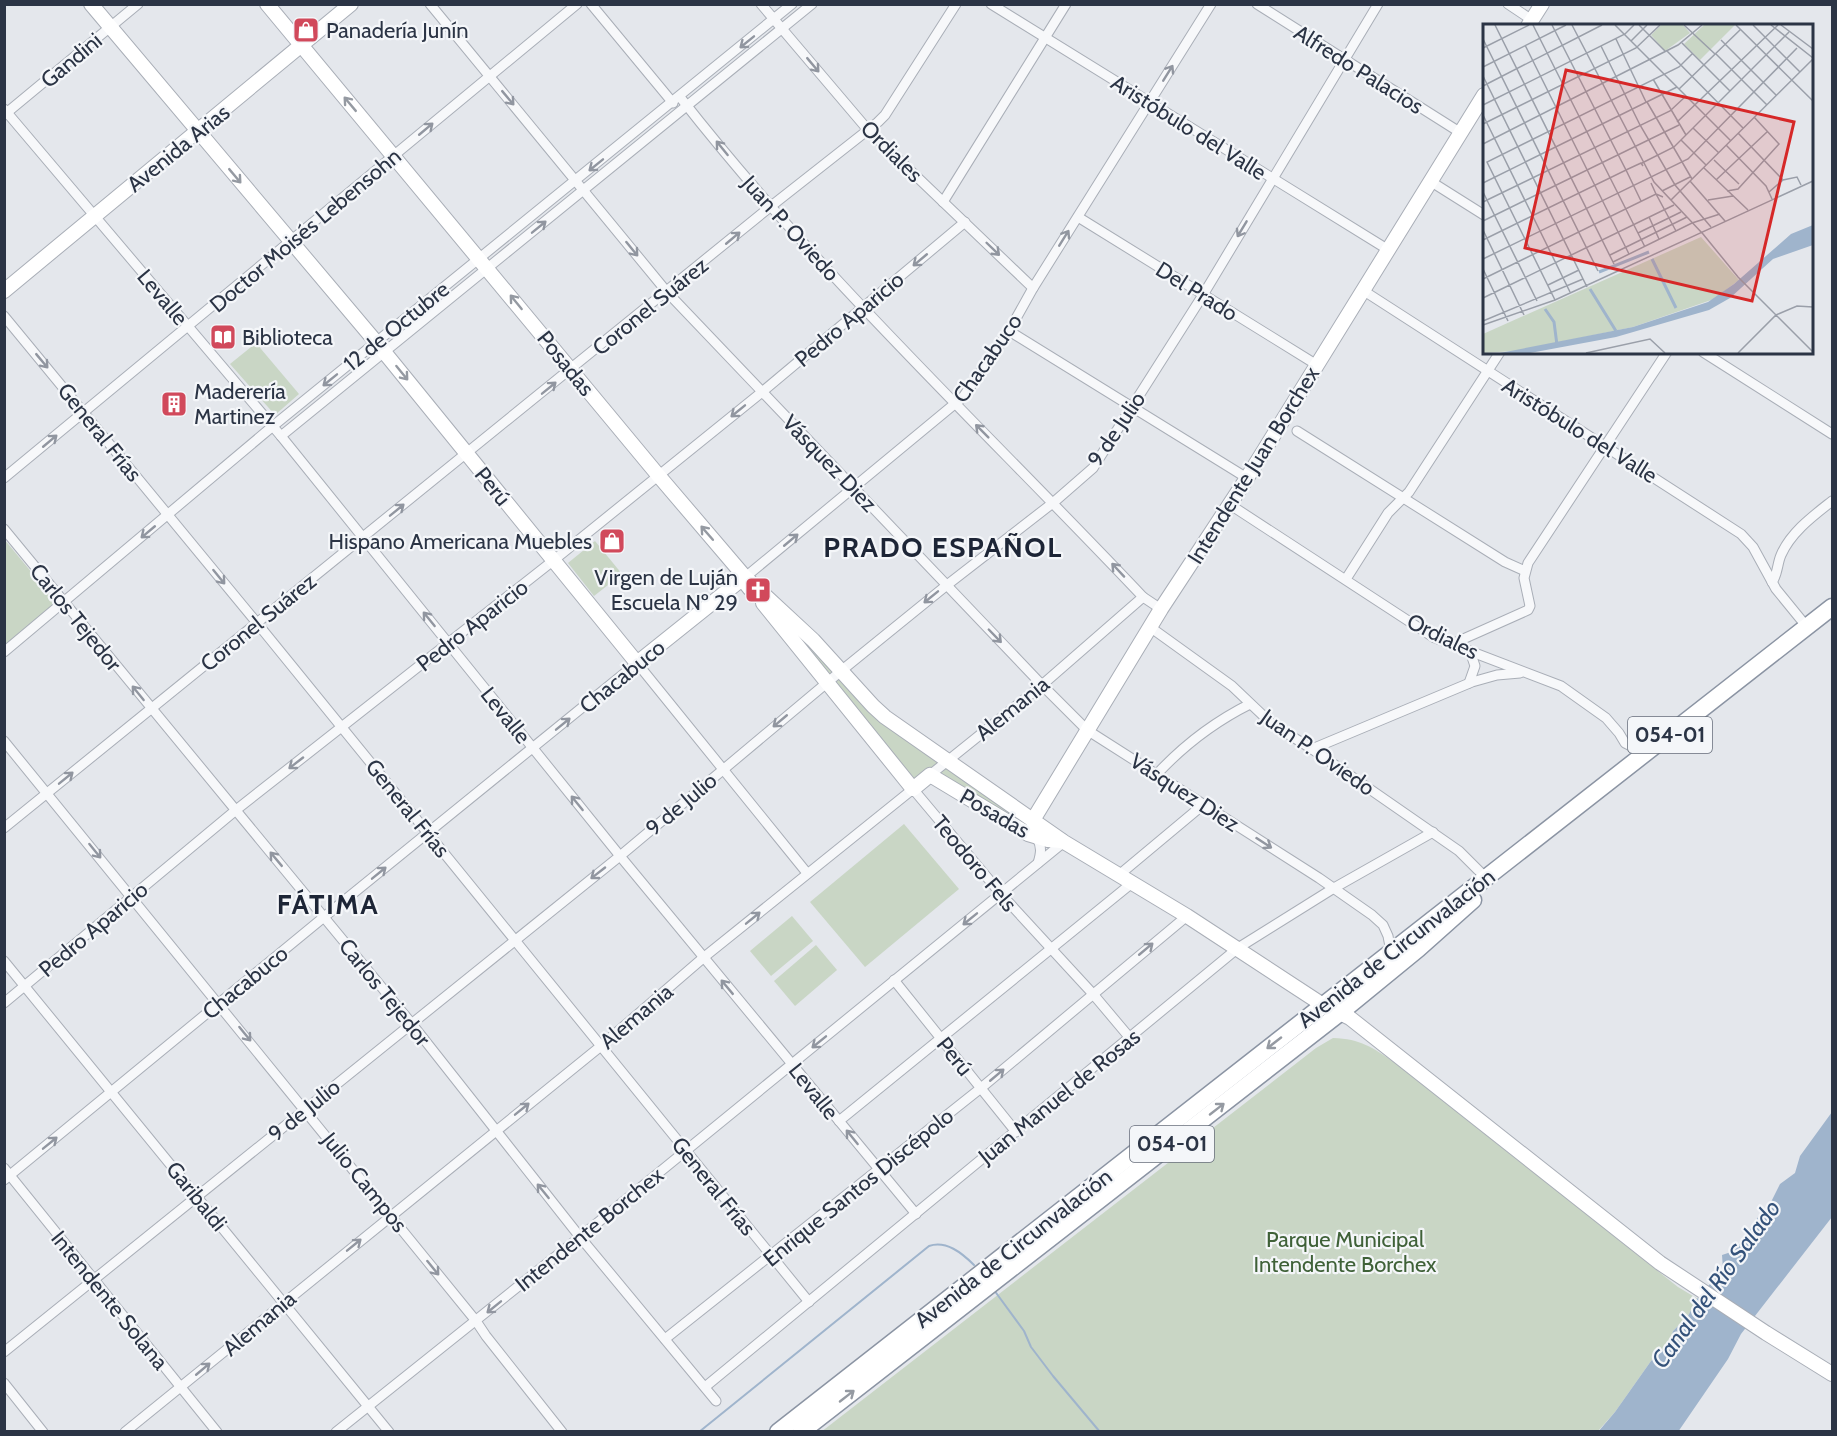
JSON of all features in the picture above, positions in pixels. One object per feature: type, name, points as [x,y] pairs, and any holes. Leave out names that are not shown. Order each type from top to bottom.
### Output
[{"type":"highway","name":"Avenida de Circunvalación","points":[[778,1431],[1833,607]]},
{"type":"highway","name":"Avenida de Circunvalación","points":[[801,1431],[1341,1012],[1418,950],[1532,843]]},
{"type":"main road","name":"Perú","points":[[91,4],[380,347],[637,663]]},
{"type":"main road","name":"Posadas","points":[[267,4],[484,263],[827,682]]},
{"type":"main road","name":"Avenida Arias","points":[[4,291],[351,4]]},
{"type":"main road","points":[[1530,23],[1542,4]]},
{"type":"main road","name":"Intendente Juan Borchex","points":[[1033,820],[1161,609],[1364,291],[1387,249],[1483,98]]},
{"type":"main road","name":"Posadas","points":[[744,578],[813,640],[885,717],[1064,842],[1238,948],[1323,1005],[1341,1012],[1357,1023],[1660,1263],[1833,1374]]},
{"type":"main road","name":"Chacabuco","points":[[637,663],[744,578]]},
{"type":"main road","name":"Teodoro Fels","points":[[827,682],[913,789]]},
{"type":"main road","name":"Posadas","points":[[930,775],[1028,834],[1037,838],[1064,842]]},
{"type":"main road","name":"Alemania","points":[[913,789],[930,775]]},
{"type":"main road","points":[[1033,820],[1037,838]]},
{"type":"street","name":"Gandini","points":[[5,112],[138,4]]},
{"type":"street","name":"Vásquez Diez","points":[[430,4],[667,292],[1042,685],[1088,730],[1334,888],[1372,915],[1383,925],[1391,952]]},
{"type":"street","name":"Doctor Moisés Lebensohn","points":[[4,478],[577,4]]},
{"type":"street","name":"Juan P. Oviedo","points":[[591,4],[676,100],[687,106],[770,207],[863,307],[956,405],[1054,502],[1143,597],[1161,609]]},
{"type":"street","name":"Ordiales","points":[[761,4],[868,130],[1033,288]]},
{"type":"street","name":"12 de Octubre","points":[[4,652],[273,426],[380,347],[484,263],[576,181],[792,4]]},
{"type":"street","name":"12 de Octubre","points":[[484,263],[584,190],[812,4]]},
{"type":"street","name":"Coronel Suárez","points":[[4,828],[868,130],[885,115],[956,4]]},
{"type":"street","name":"Aristóbulo del Valle","points":[[991,4],[1387,249]]},
{"type":"street","points":[[944,202],[1066,4]]},
{"type":"street","name":"Chacabuco","points":[[744,578],[963,397],[1009,331],[1033,288],[1211,4]]},
{"type":"street","name":"Alfredo Palacios","points":[[1257,4],[1461,133]]},
{"type":"street","name":"9 de Julio","points":[[4,1352],[620,856],[841,670],[1054,502],[1092,468],[1203,295],[1271,178],[1378,4]]},
{"type":"street","points":[[1508,4],[1530,23]]},
{"type":"street","name":"Levalle","points":[[5,112],[273,426],[703,958],[916,1214]]},
{"type":"street","points":[[1430,181],[1483,214]]},
{"type":"street","name":"Del Prado","points":[[1078,217],[1317,365]]},
{"type":"street","name":"Pedro Aparicio","points":[[4,1003],[236,810],[554,560],[762,392],[965,222]]},
{"type":"street","name":"Aristóbulo del Valle","points":[[1364,291],[1741,534],[1753,548],[1774,586],[1806,627]]},
{"type":"street","name":"General Frías","points":[[4,316],[342,727],[809,1302]]},
{"type":"street","points":[[1009,331],[1246,478]]},
{"type":"street","name":"12 de Octubre","points":[[281,436],[380,347]]},
{"type":"street","points":[[1346,579],[1388,513],[1403,498],[1499,354]]},
{"type":"street","points":[[1452,644],[1528,610],[1530,606],[1524,578],[1528,563],[1665,354]]},
{"type":"street","points":[[1706,354],[1833,434]]},
{"type":"street","points":[[1298,431],[1505,562],[1526,571]]},
{"type":"street","points":[[1774,586],[1781,556],[1796,532],[1833,501]]},
{"type":"street","name":"Ordiales","points":[[1229,504],[1433,637],[1561,686],[1606,718],[1625,743]]},
{"type":"street","name":"Carlos Tejedor","points":[[4,529],[412,1024],[580,1237],[716,1401]]},
{"type":"street","name":"Alemania","points":[[930,775],[1042,685],[1143,597]]},
{"type":"street","name":"Juan P. Oviedo","points":[[1150,627],[1217,674],[1281,730],[1459,851],[1485,877]]},
{"type":"street","points":[[1470,651],[1475,666],[1470,683]]},
{"type":"street","name":"Chacabuco","points":[[6,1174],[112,1092],[637,663]]},
{"type":"street","name":"Perú","points":[[637,663],[807,873]]},
{"type":"street","points":[[1312,749],[1470,683],[1497,675],[1528,673]]},
{"type":"street","points":[[1157,774],[1197,736],[1250,704]]},
{"type":"street","name":"Julio Campos","points":[[4,741],[391,1215],[562,1431]]},
{"type":"street","points":[[1625,743],[1635,748],[1651,750]]},
{"type":"street","points":[[1625,743],[1628,768]]},
{"type":"street","name":"Alemania","points":[[124,1431],[181,1388],[283,1302],[601,1046],[703,958],[913,789]]},
{"type":"street","name":"Teodoro Fels","points":[[913,789],[1001,894],[1093,994],[1130,1038]]},
{"type":"street","points":[[1119,875],[1204,804]]},
{"type":"street","name":"Juan Manuel de Rosas","points":[[705,1387],[1238,948],[1334,888],[1433,832]]},
{"type":"street","points":[[1037,838],[1041,851],[1038,863]]},
{"type":"street","name":"Intendente Borchex","points":[[336,1431],[580,1237],[1064,842]]},
{"type":"street","points":[[839,1122],[1132,883]]},
{"type":"street","name":"Enrique Santos Discépolo","points":[[665,1340],[981,1088],[1187,916]]},
{"type":"street","name":"Garibaldi","points":[[4,961],[389,1431]]},
{"type":"street","name":"Perú","points":[[894,980],[1016,1131]]},
{"type":"street","name":"Intendente Solana","points":[[6,1174],[217,1431]]},
{"type":"street","points":[[4,1383],[43,1431]]},
{"type":"green space","points":[[256,343],[299,394],[275,415],[230,364]]},
{"type":"green space","points":[[4,539],[57,603],[4,646]]},
{"type":"green space","points":[[595,541],[622,574],[594,596],[568,563]]},
{"type":"green space","points":[[762,594],[885,717],[1033,820],[1037,838],[930,775],[913,789]]},
{"type":"green space","points":[[904,824],[959,889],[865,967],[810,902]]},
{"type":"green space","points":[[792,916],[813,941],[771,976],[750,951]]},
{"type":"green space","points":[[816,945],[837,970],[795,1006],[774,981]]},
{"type":"green space","name":"Parque Municipal Intendente Borchex","points":[[1333,1038],[1351,1040],[1380,1052],[1678,1287],[1698,1299],[1688,1316],[1673,1331],[1669,1345],[1651,1361],[1615,1412],[1598,1431],[821,1432],[1316,1048]]},
{"type":"water","name":"Canal del Río Salado","points":[[1832,1112],[1832,1217],[1741,1334],[1728,1359],[1678,1432],[1598,1432],[1651,1361],[1669,1345],[1673,1331],[1688,1316],[1697,1299],[1723,1269],[1722,1255],[1731,1252],[1742,1242],[1760,1214],[1766,1212],[1780,1184],[1795,1173],[1800,1156]]},
{"type":"waterway","points":[[699,1432],[929,1246],[948,1246],[974,1265]]},
{"type":"waterway","points":[[994,1290],[1024,1331],[1031,1347],[1100,1432]]},
{"type":"place","name":"Panadería Junín","points":[[306,30]]},
{"type":"place","name":"Biblioteca","points":[[223,337]]},
{"type":"place","name":"Maderería Martinez","points":[[174,404]]},
{"type":"place","name":"Hispano Americana Muebles","points":[[612,541]]},
{"type":"place","name":"Virgen de Luján Escuela Nº 29","points":[[758,590]]},
{"type":"district","name":"PRADO ESPAÑOL","points":[[943,547]]},
{"type":"district","name":"FÁTIMA","points":[[328,904]]}]
